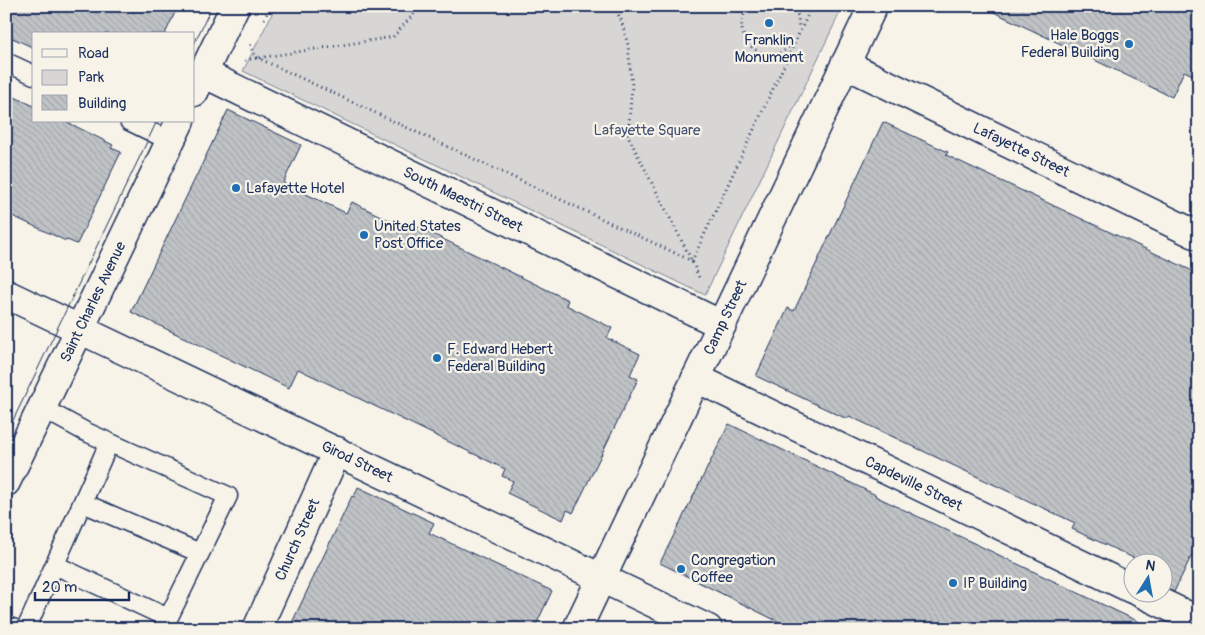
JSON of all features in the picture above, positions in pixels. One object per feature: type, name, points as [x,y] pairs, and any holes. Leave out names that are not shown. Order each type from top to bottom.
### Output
[{"type":"street","points":[[198,82],[235,6]]},
{"type":"street","name":"Camp Street","points":[[577,629],[873,6]]},
{"type":"street","name":"Lafayette Street","points":[[845,64],[1199,236]]},
{"type":"street","name":"South Maestri Street","points":[[198,82],[722,325]]},
{"type":"street","name":"Saint Charles Avenue","points":[[6,482],[175,131]]},
{"type":"street","name":"Girod Street","points":[[6,294],[708,629]]},
{"type":"street","name":"Capdeville Street","points":[[696,378],[1122,584]]},
{"type":"street","name":"Church Street","points":[[257,629],[337,451]]},
{"type":"street","points":[[1159,602],[1199,622]]},
{"type":"lane","points":[[6,62],[32,74]]},
{"type":"lane","points":[[134,122],[175,131]]},
{"type":"lane","points":[[42,408],[110,443],[228,496],[165,623],[55,565]]},
{"type":"lane","points":[[26,629],[110,443]]},
{"type":"lane","points":[[82,503],[200,553]]},
{"type":"lane","points":[[6,626],[16,629]]},
{"type":"path","points":[[262,22],[270,6]]},
{"type":"path","points":[[244,60],[393,37],[421,6]]},
{"type":"path","points":[[614,6],[621,20],[628,46],[632,86],[628,136],[700,280]]},
{"type":"path","points":[[730,6],[744,13]]},
{"type":"path","points":[[749,6],[744,13],[741,24],[742,35],[748,45],[758,52],[769,55],[780,53],[790,47],[797,38],[800,27],[798,16],[792,6]]},
{"type":"path","points":[[692,261],[812,6]]},
{"type":"path","points":[[254,38],[250,46],[256,57],[692,261]]},
{"type":"green space","name":"Lafayette Square","points":[[276,6],[843,6],[705,295],[243,71]]},
{"type":"building","points":[[6,6],[178,6],[166,32],[32,32],[32,47],[6,35]]},
{"type":"building","name":"Hale Boggs Federal Building","points":[[981,6],[1199,6],[1199,78],[1184,71],[1172,97]]},
{"type":"building","points":[[6,93],[32,105],[32,122],[67,122],[113,145],[111,148],[121,152],[77,244],[66,241],[6,213]]},
{"type":"building","name":"F. Edward Hebert Federal Building","points":[[228,110],[301,145],[283,183],[346,213],[352,202],[403,227],[406,221],[568,300],[566,305],[612,328],[607,338],[640,354],[630,375],[638,379],[573,513],[567,510],[563,520],[507,493],[513,481],[502,476],[505,469],[298,369],[289,388],[131,312]]},
{"type":"building","points":[[883,122],[948,152],[946,155],[1199,274],[1199,540],[1174,592],[1172,591],[1172,552],[1122,553],[1072,529],[1075,523],[849,416],[847,419],[756,376],[788,308],[794,311]]},
{"type":"building","points":[[729,424],[1154,629],[793,629],[660,563]]},
{"type":"building","points":[[358,487],[434,523],[429,533],[552,591],[534,629],[289,629]]},
{"type":"tram line","points":[[195,42],[212,6]]},
{"type":"tram line","points":[[6,435],[157,122]]},
{"type":"place","name":"Franklin Monument","points":[[769,23]]},
{"type":"place","name":"Hale Boggs Federal Building","points":[[1129,44]]},
{"type":"place","name":"Lafayette Hotel","points":[[236,188]]},
{"type":"place","name":"United States Post Office","points":[[364,235]]},
{"type":"place","name":"F. Edward Hebert Federal Building","points":[[437,358]]},
{"type":"place","name":"Congregation Coffee","points":[[681,569]]},
{"type":"place","name":"IP Building","points":[[953,583]]}]
